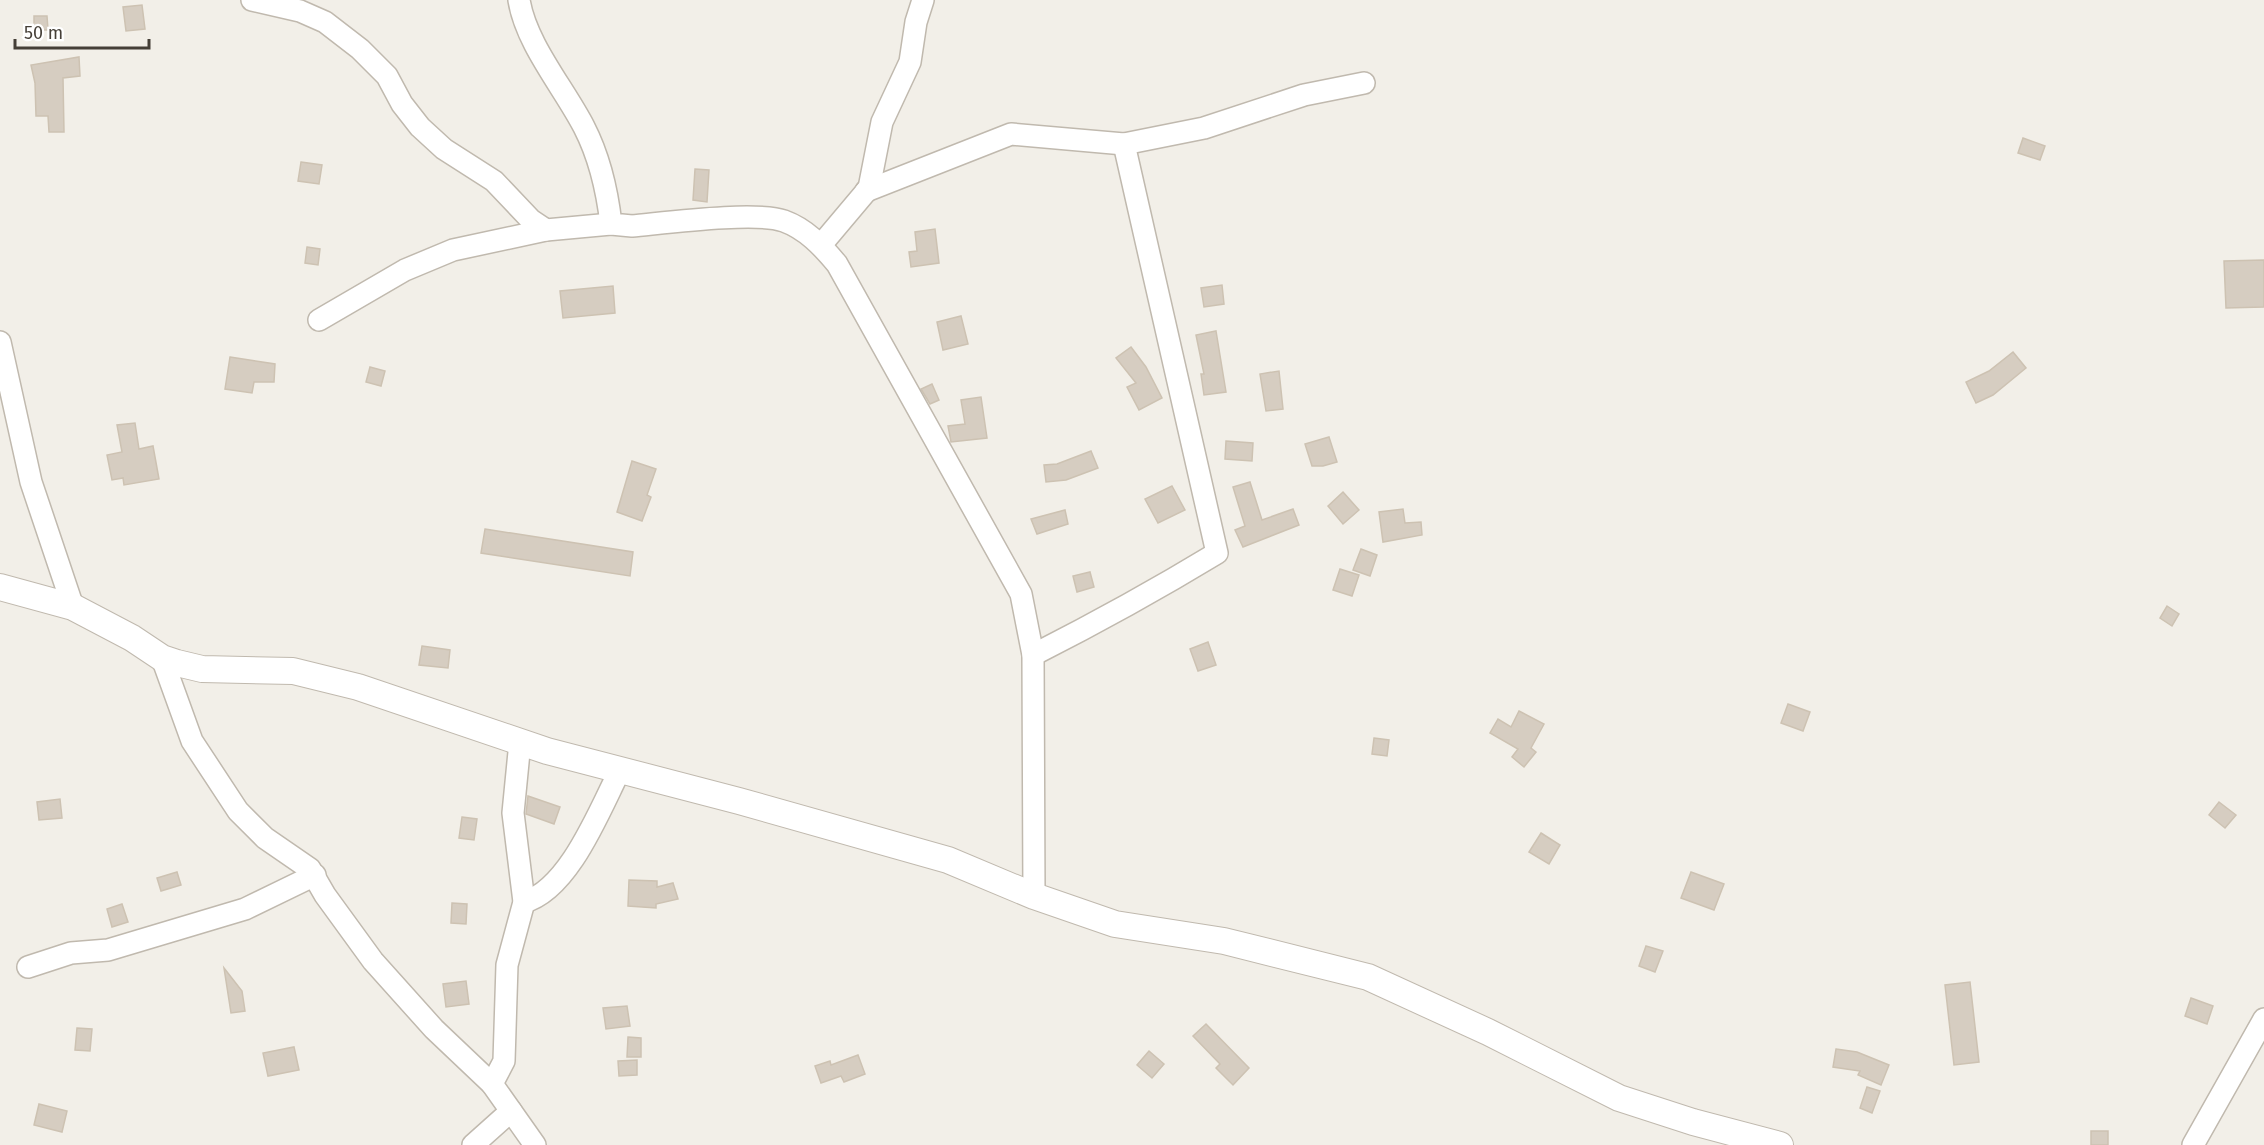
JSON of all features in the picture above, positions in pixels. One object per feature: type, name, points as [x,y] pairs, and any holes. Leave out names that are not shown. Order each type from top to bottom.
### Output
[{"type":"street","points":[[252,0],[300,11],[325,22],[360,49],[387,76],[402,104],[420,127],[444,149],[494,181],[531,220],[546,230]]},
{"type":"street","points":[[519,0],[539,51],[597,155],[607,189],[611,224]]},
{"type":"street","points":[[821,245],[866,191],[882,122],[910,62],[916,22],[923,0]]},
{"type":"street","points":[[866,191],[1011,134],[1124,144],[1204,128],[1304,95],[1364,83]]},
{"type":"street","points":[[1033,655],[1111,616],[1123,605],[1139,600],[1217,553],[1124,144]]},
{"type":"street","points":[[319,320],[405,270],[453,250],[546,230],[611,224],[632,226],[767,217],[795,226],[821,245],[837,264],[1021,594],[1033,655],[1034,896]]},
{"type":"street","points":[[0,342],[31,482],[68,584],[73,607]]},
{"type":"street","points":[[0,586],[73,607],[132,638],[162,658],[202,669],[293,671],[358,687],[520,742],[948,860],[1034,896],[1115,924],[1224,941],[1368,977],[1488,1032],[1619,1098],[1693,1122],[1780,1145]]},
{"type":"street","points":[[162,658],[192,741],[215,780],[238,811],[258,832],[315,875],[325,894],[373,962],[434,1029],[492,1083],[536,1145]]},
{"type":"street","points":[[492,1083],[504,1061],[507,964],[524,902],[513,813],[520,742]]},
{"type":"street","points":[[524,902],[535,899],[573,861],[620,770]]},
{"type":"street","points":[[28,967],[71,953],[108,950],[245,909],[315,875]]},
{"type":"street","points":[[2193,1145],[2264,1019]]},
{"type":"street","points":[[473,1145],[512,1111]]},
{"type":"building","points":[[142,5],[145,29],[126,31],[123,7]]},
{"type":"building","points":[[34,16],[47,16],[48,30],[34,30]]},
{"type":"building","points":[[79,57],[80,76],[63,78],[64,132],[49,132],[48,116],[36,116],[35,83],[31,65]]},
{"type":"building","points":[[2023,138],[2045,146],[2040,160],[2018,153]]},
{"type":"building","points":[[301,162],[322,165],[319,184],[298,181]]},
{"type":"building","points":[[695,169],[709,170],[707,202],[693,200]]},
{"type":"building","points":[[935,229],[939,263],[911,267],[909,252],[917,251],[915,232]]},
{"type":"building","points":[[307,247],[320,249],[318,265],[305,263]]},
{"type":"building","points":[[2264,260],[2264,307],[2226,308],[2224,261]]},
{"type":"building","points":[[1222,285],[1224,304],[1204,307],[1201,288]]},
{"type":"building","points":[[613,286],[615,313],[563,318],[560,291]]},
{"type":"building","points":[[961,316],[968,344],[943,350],[937,322]]},
{"type":"building","points":[[1216,331],[1226,392],[1204,395],[1201,374],[1204,374],[1196,335]]},
{"type":"building","points":[[1131,347],[1146,367],[1162,398],[1139,410],[1127,387],[1136,383],[1116,358]]},
{"type":"building","points":[[2013,352],[2026,368],[1993,395],[1976,403],[1966,382],[1989,371]]},
{"type":"building","points":[[230,357],[275,364],[274,382],[254,382],[252,393],[225,389]]},
{"type":"building","points":[[370,367],[385,371],[381,386],[366,382]]},
{"type":"building","points":[[1279,371],[1283,409],[1266,411],[1260,374]]},
{"type":"building","points":[[932,384],[939,400],[930,404],[921,389]]},
{"type":"building","points":[[981,397],[987,438],[951,442],[948,426],[965,424],[961,400]]},
{"type":"building","points":[[135,423],[139,449],[153,446],[159,479],[124,485],[123,478],[112,480],[107,455],[122,452],[117,425]]},
{"type":"building","points":[[1329,437],[1337,462],[1312,466],[1305,444]]},
{"type":"building","points":[[1226,441],[1253,443],[1252,461],[1225,459]]},
{"type":"building","points":[[1091,451],[1098,468],[1066,480],[1046,482],[1044,465],[1057,464]]},
{"type":"building","points":[[632,461],[656,469],[647,495],[651,497],[642,521],[617,512]]},
{"type":"building","points":[[1250,482],[1262,520],[1293,509],[1299,525],[1243,547],[1235,530],[1245,526],[1233,487]]},
{"type":"building","points":[[1172,486],[1185,510],[1158,523],[1145,499]]},
{"type":"building","points":[[1343,492],[1359,510],[1343,524],[1328,506]]},
{"type":"building","points":[[1403,509],[1405,523],[1421,522],[1422,535],[1383,542],[1379,512]]},
{"type":"building","points":[[1065,510],[1068,524],[1037,534],[1031,519]]},
{"type":"building","points":[[485,529],[633,552],[630,576],[481,553]]},
{"type":"building","points":[[1361,549],[1377,555],[1370,576],[1353,570]]},
{"type":"building","points":[[1340,569],[1359,575],[1352,596],[1333,590]]},
{"type":"building","points":[[1090,572],[1094,587],[1077,592],[1073,576]]},
{"type":"building","points":[[2167,606],[2179,614],[2172,626],[2160,618]]},
{"type":"building","points":[[1208,642],[1216,665],[1198,671],[1190,649]]},
{"type":"building","points":[[422,646],[450,650],[448,668],[419,665]]},
{"type":"building","points":[[1788,704],[1810,712],[1803,731],[1781,723]]},
{"type":"building","points":[[1519,711],[1544,724],[1531,748],[1536,752],[1524,767],[1512,757],[1518,749],[1490,733],[1498,719],[1511,727]]},
{"type":"building","points":[[1374,738],[1389,740],[1387,756],[1372,754]]},
{"type":"building","points":[[528,796],[560,807],[554,824],[526,814]]},
{"type":"building","points":[[60,799],[62,818],[39,820],[37,802]]},
{"type":"building","points":[[2219,802],[2236,815],[2225,828],[2209,815]]},
{"type":"building","points":[[462,817],[477,819],[474,840],[459,838]]},
{"type":"building","points":[[1541,833],[1560,845],[1549,864],[1529,852]]},
{"type":"building","points":[[177,872],[181,885],[161,891],[157,878]]},
{"type":"building","points":[[1691,872],[1724,884],[1714,910],[1681,898]]},
{"type":"building","points":[[629,880],[657,881],[657,887],[673,883],[678,899],[656,904],[656,908],[628,906]]},
{"type":"building","points":[[452,903],[467,904],[466,924],[451,923]]},
{"type":"building","points":[[122,904],[128,922],[112,927],[107,909]]},
{"type":"building","points":[[1646,946],[1663,951],[1655,972],[1639,966]]},
{"type":"building","points":[[224,968],[242,991],[245,1011],[231,1013]]},
{"type":"building","points":[[466,981],[469,1004],[446,1007],[443,984]]},
{"type":"building","points":[[1970,982],[1979,1062],[1954,1065],[1945,985]]},
{"type":"building","points":[[2191,998],[2213,1006],[2207,1024],[2185,1016]]},
{"type":"building","points":[[627,1006],[630,1026],[606,1029],[603,1008]]},
{"type":"building","points":[[1206,1024],[1249,1068],[1233,1085],[1216,1068],[1220,1064],[1193,1036]]},
{"type":"building","points":[[77,1028],[92,1029],[90,1051],[75,1050]]},
{"type":"building","points":[[628,1037],[641,1038],[641,1057],[627,1057]]},
{"type":"building","points":[[294,1047],[299,1070],[268,1076],[263,1053]]},
{"type":"building","points":[[1836,1049],[1857,1052],[1889,1065],[1881,1085],[1858,1075],[1860,1071],[1833,1067]]},
{"type":"building","points":[[1149,1051],[1164,1064],[1152,1078],[1137,1065]]},
{"type":"building","points":[[858,1055],[865,1074],[844,1082],[841,1076],[821,1083],[815,1066],[830,1061],[831,1065]]},
{"type":"building","points":[[637,1060],[637,1075],[619,1076],[618,1061]]},
{"type":"building","points":[[1867,1087],[1880,1091],[1872,1113],[1860,1108]]},
{"type":"building","points":[[39,1104],[67,1111],[62,1132],[34,1125]]},
{"type":"building","points":[[2091,1131],[2108,1131],[2108,1145],[2091,1145]]}]
